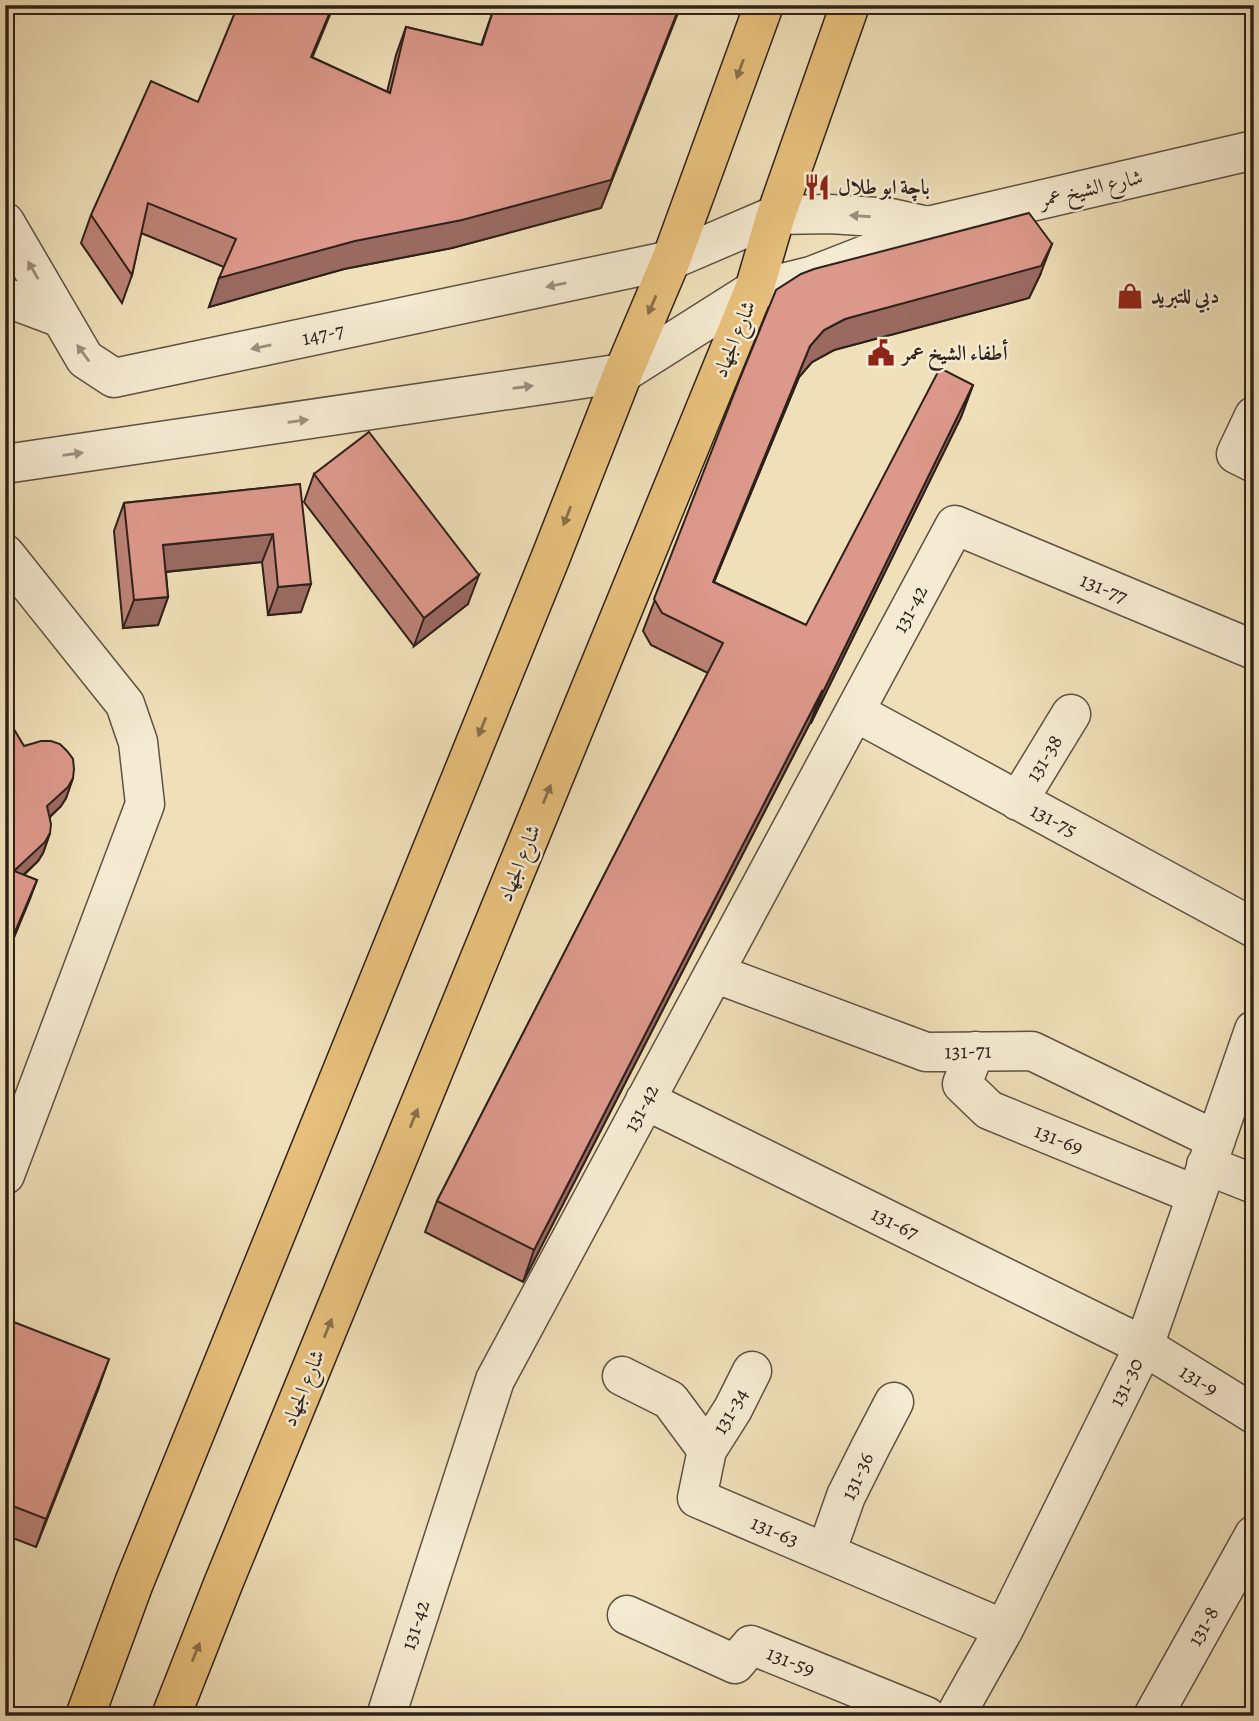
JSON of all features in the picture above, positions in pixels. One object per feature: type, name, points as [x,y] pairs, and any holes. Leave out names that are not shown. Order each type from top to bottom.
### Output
[{"type":"main road","points":[[85,1716],[134,1583],[671,260],[764,5]]},
{"type":"main road","name":"شارع الجهاد","points":[[171,1716],[754,289],[776,215],[850,5]]},
{"type":"street","name":"شارع الشيخ عمر","points":[[623,373],[754,289],[811,276],[928,226],[1254,150]]},
{"type":"street","name":"شارع الشيخ عمر","points":[[671,260],[776,215],[830,214],[891,218],[928,226]]},
{"type":"street","name":"147-7","points":[[5,222],[85,359],[114,378],[671,260]]},
{"type":"street","points":[[5,297],[61,318]]},
{"type":"street","points":[[5,464],[623,373]]},
{"type":"street","points":[[1254,416],[1236,454],[1254,463]]},
{"type":"street","name":"131-77","points":[[955,525],[1254,650]]},
{"type":"street","name":"131-42","points":[[386,1716],[495,1380],[955,525]]},
{"type":"street","points":[[5,554],[125,704],[138,742],[145,804],[5,1175]]},
{"type":"street","name":"131-75","points":[[855,712],[1254,928]]},
{"type":"street","name":"131-38","points":[[1018,801],[1071,714]]},
{"type":"street","name":"131-71","points":[[713,973],[926,1052],[1032,1051],[1206,1167]]},
{"type":"street","name":"131-30","points":[[955,1716],[1004,1629],[1144,1346],[1254,1030]]},
{"type":"street","name":"131-69","points":[[975,1051],[962,1084],[989,1110],[1206,1167]]},
{"type":"street","name":"131-67","points":[[645,1100],[1144,1346]]},
{"type":"street","points":[[1206,1167],[1254,1184]]},
{"type":"street","name":"131-9","points":[[1144,1346],[1254,1414]]},
{"type":"street","name":"131-34","points":[[707,1450],[733,1409],[752,1371]]},
{"type":"street","points":[[622,1376],[670,1400],[707,1450]]},
{"type":"street","name":"131-36","points":[[826,1553],[846,1496],[894,1402]]},
{"type":"street","name":"131-63","points":[[707,1450],[697,1498],[1004,1629]]},
{"type":"street","name":"131-8","points":[[1153,1716],[1254,1535]]},
{"type":"street","name":"131-59","points":[[627,1615],[735,1664],[751,1645],[926,1716]]},
{"type":"building","points":[[238,5],[333,5],[311,57],[390,93],[406,27],[482,45],[495,5],[680,5],[611,180],[462,220],[355,241],[219,278],[236,239],[148,203],[132,275],[91,215],[151,81],[198,102]]},
{"type":"building","points":[[1029,213],[1052,244],[1041,266],[845,319],[824,330],[810,346],[713,582],[806,625],[940,368],[973,385],[823,692],[534,1250],[437,1201],[723,643],[662,613],[654,599],[776,290],[814,269]]},
{"type":"building","points":[[369,432],[479,575],[424,618],[314,474]]},
{"type":"building","points":[[300,484],[311,584],[278,587],[273,534],[163,545],[168,597],[134,600],[124,503]]},
{"type":"building","points":[[5,721],[12,726],[24,746],[41,741],[60,744],[73,759],[74,769],[68,787],[47,806],[51,824],[45,842],[14,871],[37,880],[12,939],[5,937]]},
{"type":"building","points":[[11,1321],[109,1359],[46,1519],[5,1503],[5,1335]]},
{"type":"place","name":"باچة ابو طلال","points":[[817,187]]},
{"type":"place","name":"دبي للتبريد","points":[[1130,296]]},
{"type":"place","name":"أطفاء الشيخ عمر","points":[[881,353]]}]
